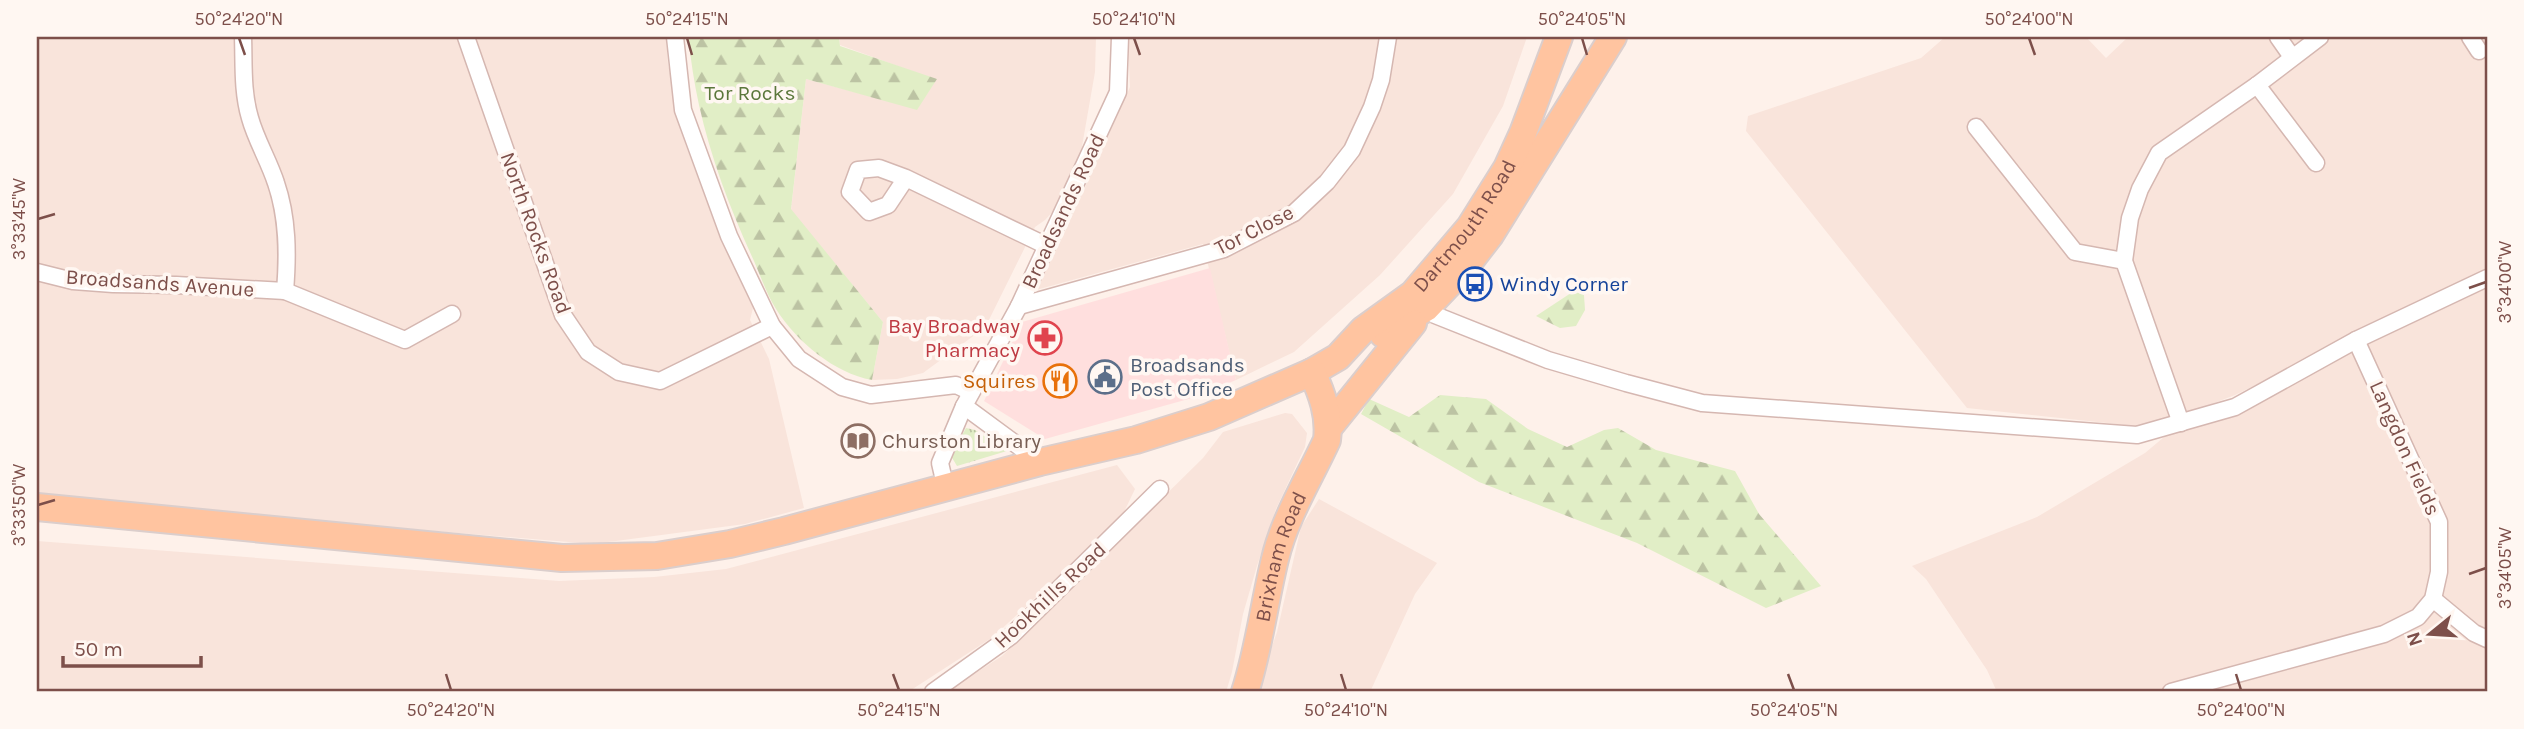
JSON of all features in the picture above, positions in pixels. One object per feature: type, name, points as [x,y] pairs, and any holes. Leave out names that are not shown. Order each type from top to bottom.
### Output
[{"type":"main road","name":"Dartmouth Road","points":[[1420,305],[1507,168],[1559,37]]},
{"type":"main road","name":"Dartmouth Road","points":[[1420,305],[1466,266],[1490,235],[1609,39]]},
{"type":"main road","points":[[37,508],[562,558],[657,556],[730,544],[1040,462],[1128,442],[1209,417],[1312,372],[1365,345],[1420,305]]},
{"type":"main road","name":"Brixham Road","points":[[1245,692],[1261,634],[1275,558],[1288,520],[1327,440],[1329,427],[1407,333],[1420,305]]},
{"type":"main road","points":[[1312,372],[1322,394],[1329,427]]},
{"type":"street","name":"Broadsands Avenue","points":[[243,37],[244,85],[250,118],[277,186],[285,225],[285,291]]},
{"type":"street","name":"North Rocks Road","points":[[466,37],[563,315],[588,352],[619,372],[660,381],[772,326]]},
{"type":"street","points":[[675,37],[683,110],[729,236],[772,326],[799,359],[842,387],[871,395],[956,385],[967,399],[1040,462]]},
{"type":"street","name":"Broadsands Road","points":[[946,489],[940,463],[967,399],[1019,306],[1118,92],[1120,37]]},
{"type":"street","name":"Tor Close","points":[[1019,306],[1224,249],[1294,213],[1326,182],[1352,150],[1381,80],[1388,37]]},
{"type":"street","points":[[2278,37],[2292,57]]},
{"type":"street","points":[[2181,423],[2124,261],[2130,218],[2140,190],[2159,153],[2257,85],[2320,37]]},
{"type":"street","points":[[2470,37],[2479,51]]},
{"type":"street","points":[[2257,85],[2316,163]]},
{"type":"street","points":[[1976,127],[2075,252],[2124,261]]},
{"type":"street","points":[[906,178],[1046,246]]},
{"type":"street","name":"Broadsands Avenue","points":[[37,272],[73,281],[113,285],[176,285],[285,291],[405,340],[452,314]]},
{"type":"street","points":[[1420,305],[1435,315],[1548,360],[1703,403],[2137,435],[2235,407],[2356,340],[2487,278]]},
{"type":"street","name":"Langdon Fields","points":[[2356,340],[2439,522],[2439,572],[2433,599]]},
{"type":"street","name":"Hookhills Road","points":[[933,692],[1011,636],[1160,489]]},
{"type":"street","points":[[2171,692],[2384,634],[2418,617],[2433,599],[2474,633],[2487,639]]},
{"type":"shaded area","points":[[37,37],[666,37],[668,64],[685,143],[719,235],[753,308],[750,320],[769,359],[804,508],[745,524],[593,544],[37,498]]},
{"type":"shaded area","points":[[839,37],[1096,37],[1095,72],[1081,152],[1057,207],[1035,227],[981,336],[976,334],[923,373],[897,379],[872,380],[883,322],[791,210],[806,79],[917,109],[936,80],[840,45]]},
{"type":"shaded area","points":[[1128,37],[1527,37],[1503,106],[1453,194],[1380,275],[1294,352],[1236,380],[1203,244],[1036,290],[1130,87]]},
{"type":"shaded area","points":[[1945,37],[2086,37],[2106,58],[2128,37],[2487,37],[2487,272],[2235,395],[2183,415],[2135,426],[1967,408],[1746,131],[1748,116],[1921,58]]},
{"type":"shaded area","points":[[1210,268],[1236,380],[1192,398],[1045,439],[984,401],[1022,322]]},
{"type":"shaded area","points":[[2487,282],[2487,692],[1997,692],[1987,670],[1926,579],[1912,566],[2037,517],[2145,453],[2176,427]]},
{"type":"shaded area","points":[[1285,413],[1292,414],[1307,433],[1305,447],[1276,509],[1257,566],[1243,614],[1226,692],[946,692],[1002,656],[1203,458],[1223,432]]},
{"type":"shaded area","points":[[1117,465],[1135,489],[1124,512],[993,637],[908,692],[37,692],[37,541],[559,581],[654,577],[726,569]]},
{"type":"shaded area","points":[[1319,499],[1437,563],[1415,594],[1370,692],[1256,692],[1277,632],[1301,527]]},
{"type":"green space","name":"Tor Rocks","points":[[688,37],[839,37],[840,46],[937,79],[917,110],[806,79],[791,209],[883,322],[872,380],[844,371],[818,354],[795,333],[773,304],[722,184],[699,105]]},
{"type":"green space","points":[[1574,291],[1584,295],[1585,310],[1576,326],[1560,328],[1536,316]]},
{"type":"green space","points":[[1440,395],[1486,399],[1528,429],[1567,447],[1604,430],[1618,428],[1656,450],[1735,471],[1759,514],[1821,586],[1766,608],[1637,543],[1479,482],[1361,414],[1369,399],[1409,417]]},
{"type":"green space","points":[[966,428],[975,430],[1007,451],[957,466],[951,456]]},
{"type":"place","name":"Windy Corner","points":[[1475,284]]},
{"type":"place","name":"Bay Broadway Pharmacy","points":[[1045,338]]},
{"type":"place","name":"Broadsands Post Office","points":[[1105,377]]},
{"type":"place","name":"Squires","points":[[1060,381]]},
{"type":"place","name":"Churston Library","points":[[858,441]]}]
